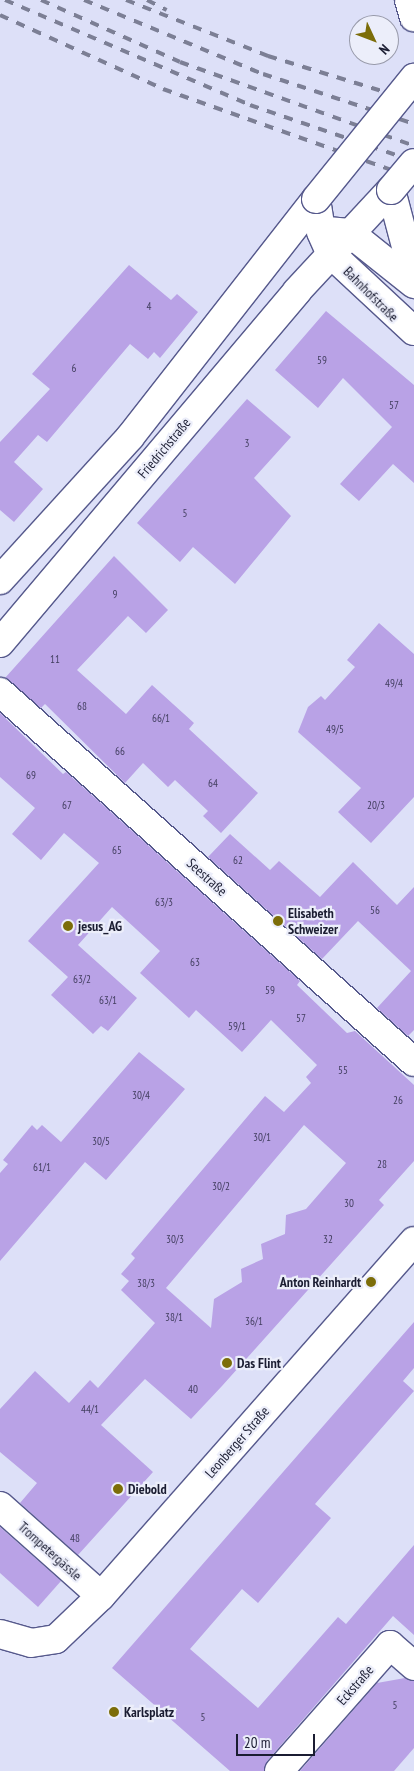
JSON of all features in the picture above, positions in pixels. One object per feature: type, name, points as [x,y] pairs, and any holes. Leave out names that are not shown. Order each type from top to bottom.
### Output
[{"type":"street","points":[[409,0],[414,17]]},
{"type":"street","points":[[0,580],[130,437],[316,199],[414,78]]},
{"type":"street","name":"Friedrichstraße","points":[[0,643],[326,243],[350,233],[414,163]]},
{"type":"street","points":[[390,190],[414,277]]},
{"type":"street","points":[[283,242],[326,243],[316,199]]},
{"type":"street","points":[[350,233],[414,284]]},
{"type":"street","name":"Bahnhofstraße","points":[[326,243],[411,332]]},
{"type":"street","name":"Seestraße","points":[[0,692],[414,1062]]},
{"type":"street","name":"Leonberger Straße","points":[[0,1634],[31,1643],[56,1639],[101,1596],[414,1240]]},
{"type":"street","name":"Trompetergässle","points":[[0,1506],[101,1596]]},
{"type":"street","name":"Eckstraße","points":[[279,1771],[390,1645],[414,1666]]},
{"type":"building","points":[[129,265],[171,300],[177,294],[198,312],[160,358],[154,352],[148,359],[130,344],[47,442],[38,435],[14,462],[43,489],[14,522],[0,510],[0,442],[50,389],[32,374]]},
{"type":"building","points":[[326,311],[414,385],[414,483],[393,464],[359,501],[340,484],[392,427],[343,378],[318,408],[275,370]]},
{"type":"building","points":[[247,399],[291,437],[254,478],[291,516],[235,584],[193,547],[180,562],[137,523]]},
{"type":"building","points":[[114,556],[168,610],[146,633],[128,616],[77,670],[126,714],[152,685],[194,723],[189,729],[258,793],[221,833],[203,816],[208,811],[175,780],[168,787],[143,763],[125,783],[45,704],[41,708],[5,678]]},
{"type":"building","points":[[379,623],[414,654],[414,797],[371,843],[338,812],[361,788],[298,732],[308,707],[321,696],[325,700],[355,667],[347,660]]},
{"type":"building","points":[[0,713],[63,774],[66,772],[300,981],[297,985],[347,1033],[355,1031],[414,1085],[414,1161],[379,1200],[384,1205],[222,1386],[191,1419],[145,1379],[101,1425],[153,1472],[78,1555],[20,1503],[37,1483],[0,1452],[0,1409],[35,1371],[69,1403],[90,1380],[98,1388],[155,1323],[121,1290],[129,1281],[121,1274],[135,1258],[131,1254],[265,1096],[284,1112],[311,1083],[306,1077],[317,1065],[271,1020],[242,1052],[196,1010],[189,1018],[140,973],[160,951],[112,907],[78,945],[137,998],[108,1031],[101,1026],[93,1034],[51,995],[68,977],[28,941],[99,863],[64,833],[41,860],[12,834],[35,808],[0,777]],"holes":[[[304,1125],[346,1163],[306,1209],[286,1215],[285,1234],[261,1244],[263,1259],[241,1269],[242,1282],[214,1299],[211,1328],[166,1288]]]},
{"type":"building","points":[[230,834],[270,870],[279,861],[320,897],[353,862],[397,905],[414,887],[414,1030],[408,1036],[377,1008],[411,971],[358,921],[322,959],[208,857]]},
{"type":"building","points":[[139,1052],[185,1089],[106,1180],[85,1162],[0,1261],[0,1173],[8,1164],[3,1160],[32,1125],[37,1130],[42,1125],[61,1142]]},
{"type":"building","points":[[414,1322],[414,1368],[403,1381],[414,1391],[315,1504],[331,1518],[258,1603],[242,1589],[190,1649],[258,1708],[338,1617],[346,1624],[414,1545],[414,1635],[393,1616],[267,1761],[264,1771],[230,1771],[112,1668]]},
{"type":"building","points":[[0,1527],[61,1581],[38,1607],[0,1573]]},
{"type":"building","points":[[405,1678],[414,1681],[414,1748],[394,1771],[300,1771],[377,1683]]},
{"type":"railway","points":[[5,0],[250,105],[414,161]]},
{"type":"railway","points":[[41,0],[180,62],[414,146]]},
{"type":"railway","points":[[84,0],[263,74],[414,124]]},
{"type":"railway","points":[[126,0],[268,56],[414,101]]},
{"type":"railway","points":[[147,0],[167,10]]},
{"type":"railway","points":[[0,15],[163,89],[414,178]]},
{"type":"place","name":"Elisabeth Schweizer","points":[[278,921]]},
{"type":"place","name":"jesus_AG","points":[[68,926]]},
{"type":"place","name":"Anton Reinhardt","points":[[371,1282]]},
{"type":"place","name":"Das Flint","points":[[227,1363]]},
{"type":"place","name":"Diebold","points":[[118,1489]]},
{"type":"place","name":"Karlsplatz","points":[[114,1712]]}]
